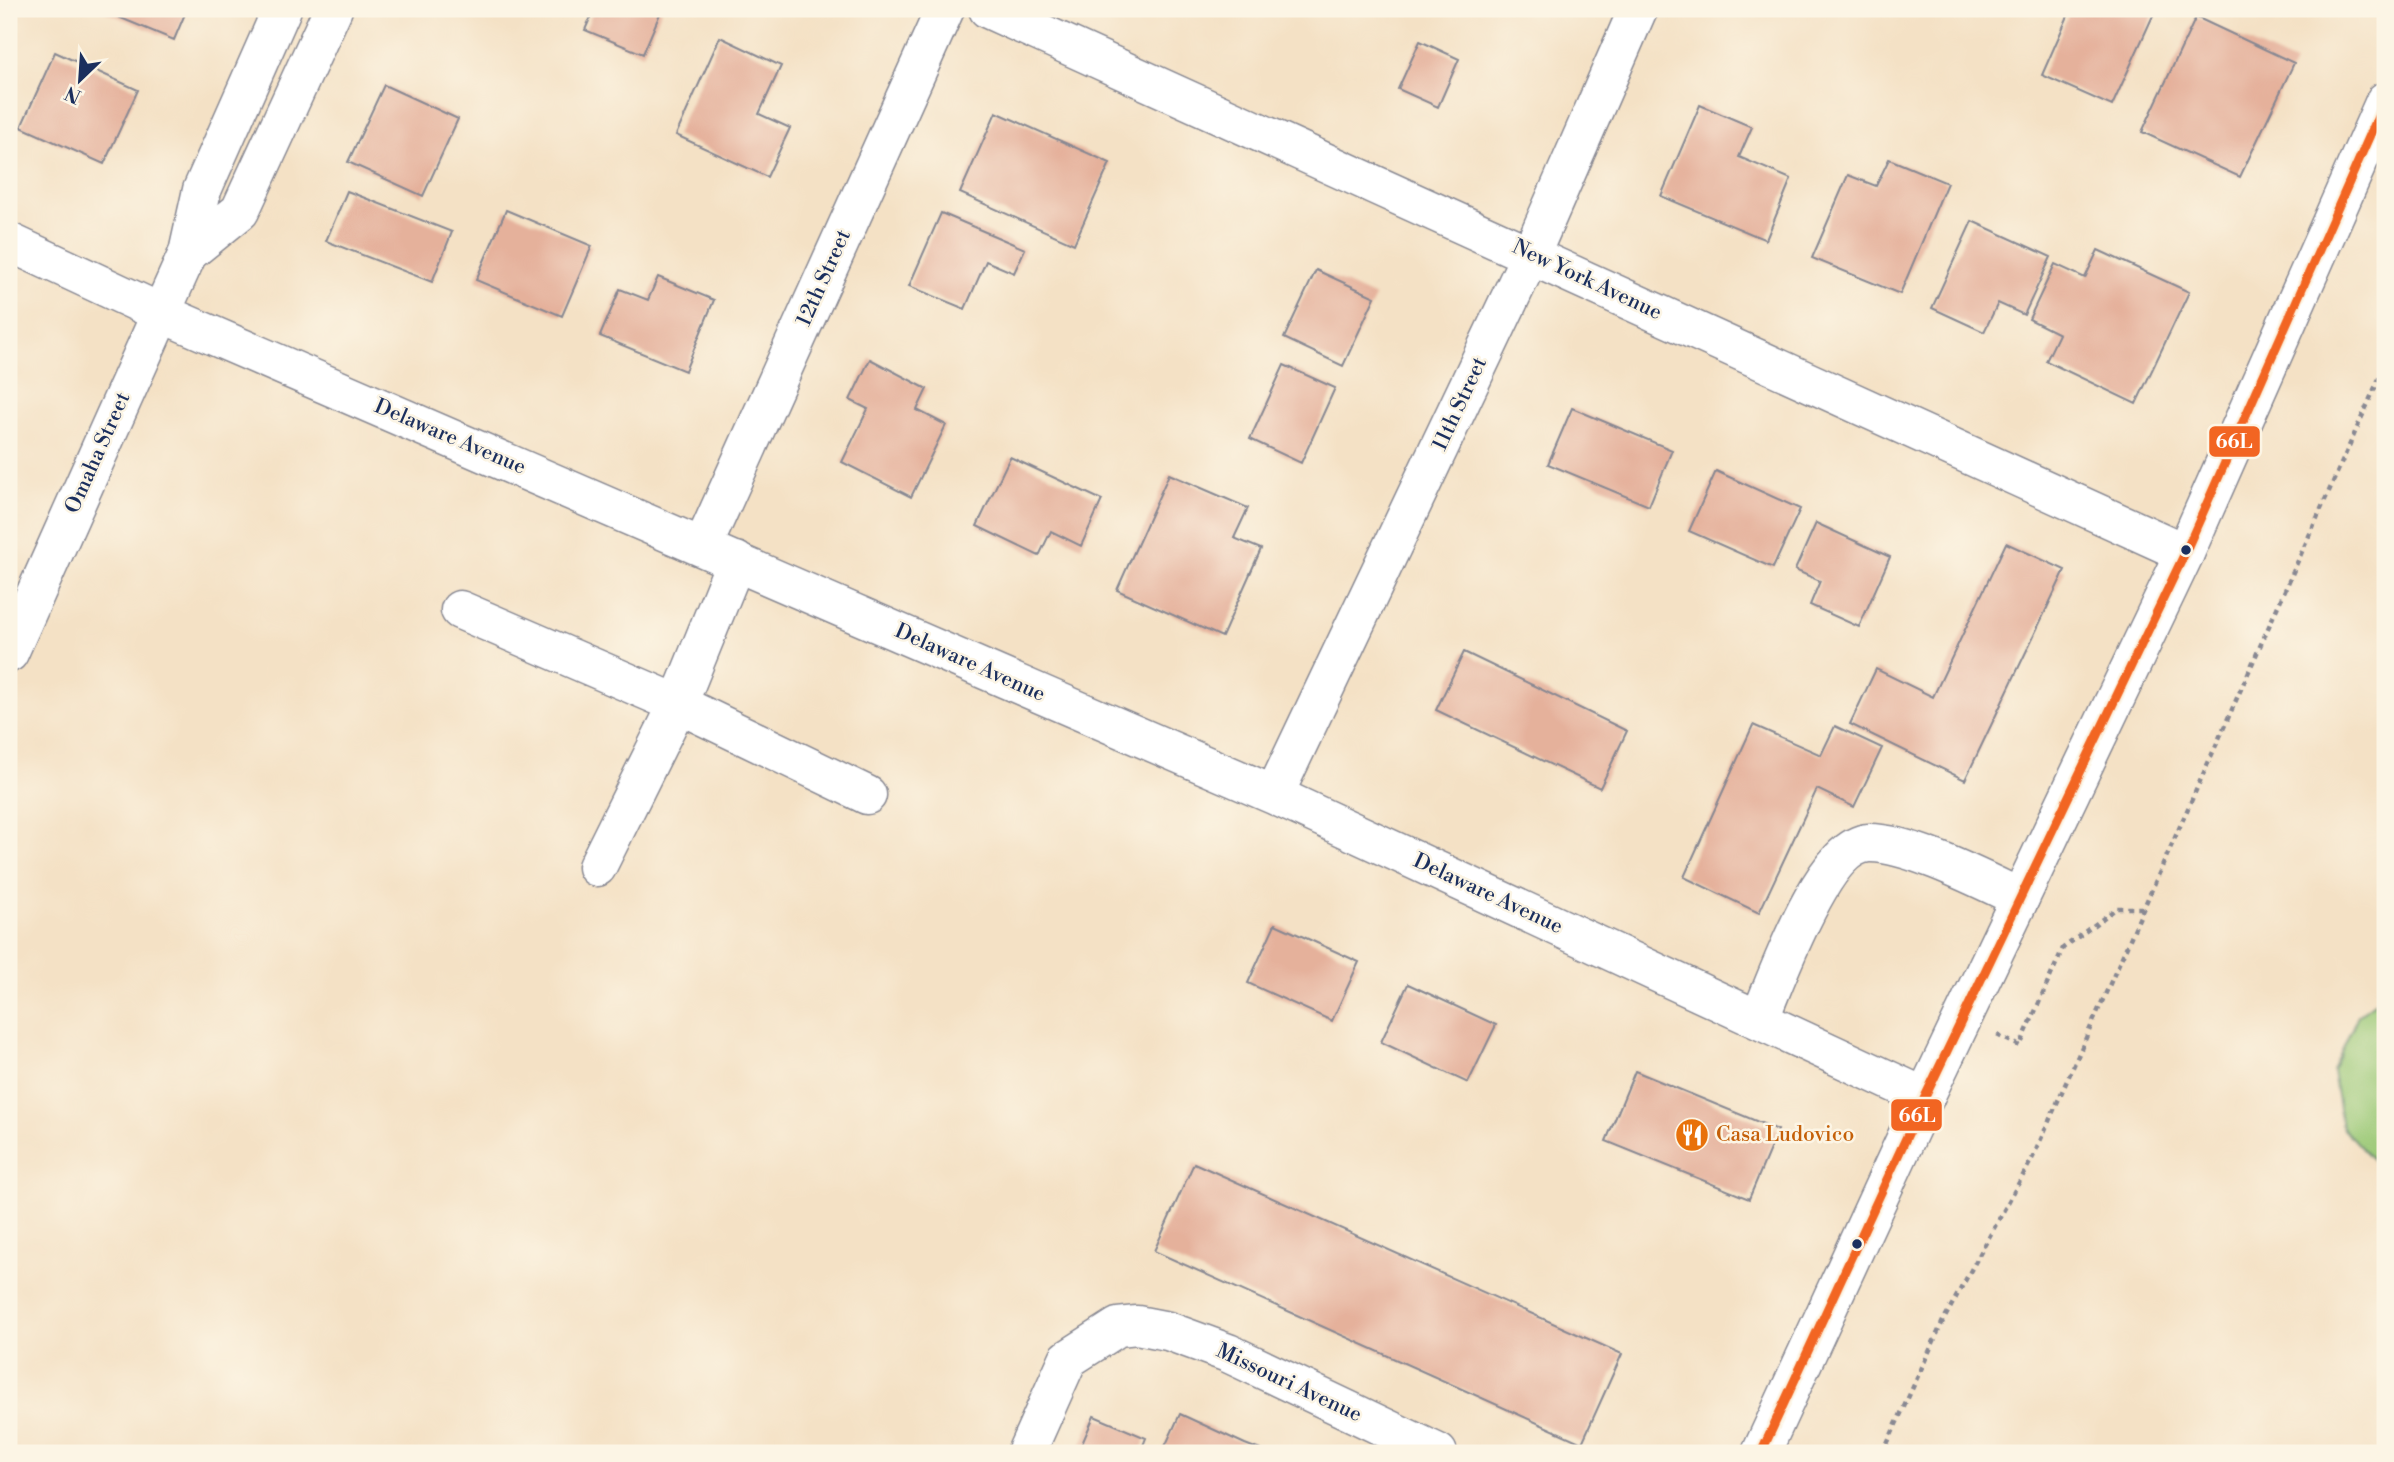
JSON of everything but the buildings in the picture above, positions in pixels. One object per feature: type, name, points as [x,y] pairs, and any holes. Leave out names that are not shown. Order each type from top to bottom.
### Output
[{"type":"street","name":"Omaha Street","points":[[9,653],[188,253],[202,190],[282,9]]},
{"type":"street","name":"Omaha Street","points":[[188,253],[240,211],[333,9]]},
{"type":"street","name":"12th Street","points":[[597,867],[678,704],[719,554],[945,9]]},
{"type":"street","name":"New York Avenue","points":[[988,9],[2185,554]]},
{"type":"street","name":"11th Street","points":[[1274,795],[1531,254],[1637,9]]},
{"type":"street","points":[[1761,1453],[1925,1097],[2185,554],[2385,101]]},
{"type":"street","name":"Delaware Avenue","points":[[9,242],[161,313],[1274,795],[1925,1097]]},
{"type":"street","points":[[460,610],[678,704],[867,795]]},
{"type":"street","points":[[1759,1020],[1797,932],[1825,879],[1848,851],[1869,843],[1900,849],[1961,871],[2020,898]]},
{"type":"street","name":"Missouri Avenue","points":[[1026,1453],[1068,1359],[1118,1327],[1137,1325],[1168,1331],[1228,1353],[1438,1453]]},
{"type":"path","points":[[1883,1453],[1943,1321],[2033,1157],[2385,365]]},
{"type":"path","points":[[1962,1019],[2020,1046],[2063,948],[2117,908],[2144,908]]},
{"type":"green space","points":[[2385,995],[2385,1174],[2342,1127],[2333,1071],[2358,1015]]},
{"type":"transit line","name":"66L","points":[[1761,1453],[1925,1097],[2185,553],[2385,101]]},
{"type":"place","name":"Casa Ludovico","points":[[1692,1135]]}]
